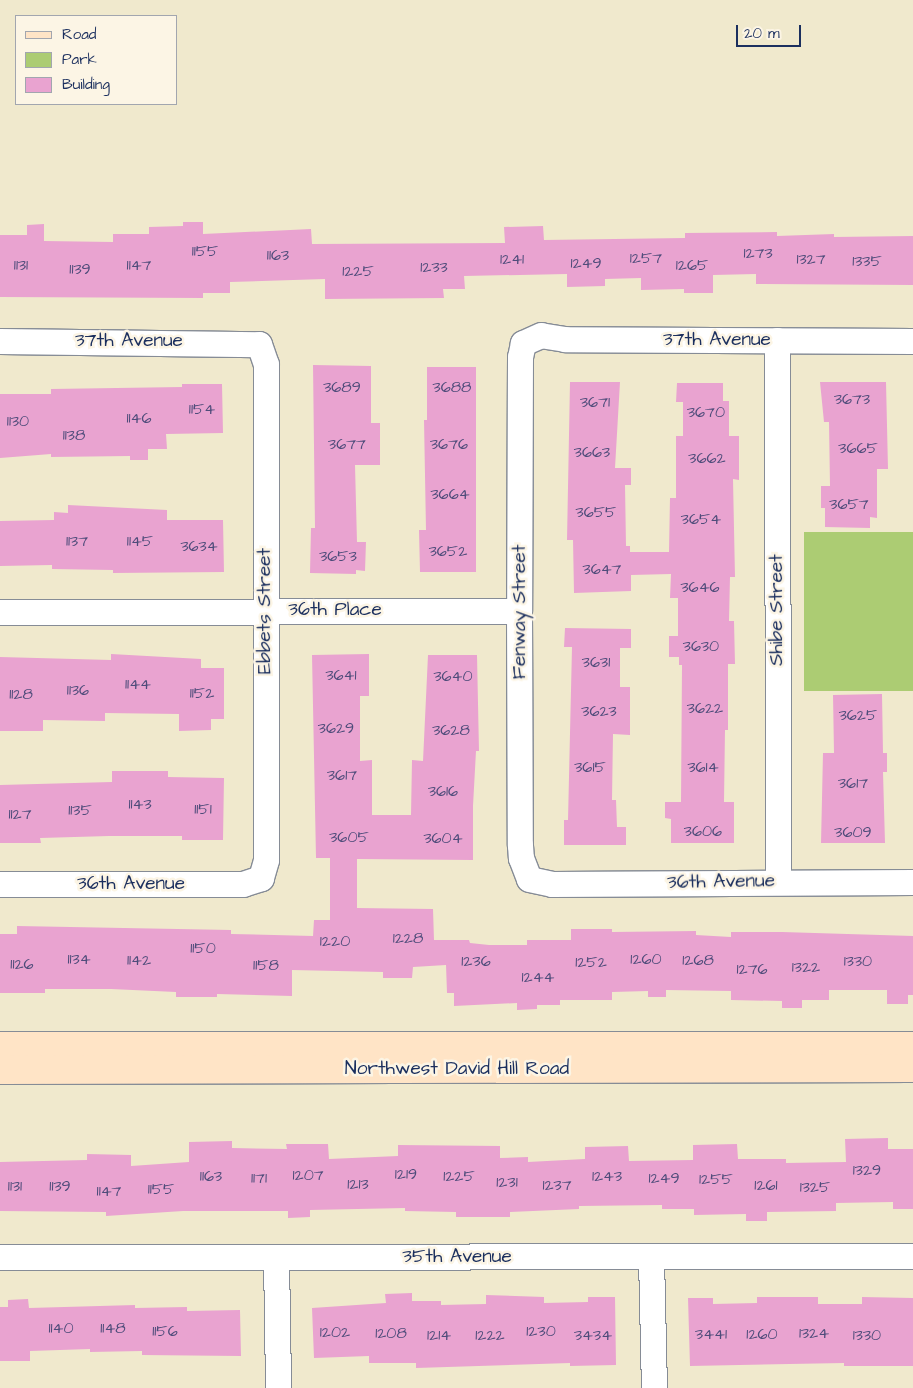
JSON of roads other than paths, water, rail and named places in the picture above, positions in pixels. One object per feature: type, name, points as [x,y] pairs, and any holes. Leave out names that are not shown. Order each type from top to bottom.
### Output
[{"type":"street","name":"37th Avenue","points":[[523,343],[540,335],[565,339],[913,341]]},
{"type":"street","name":"Shibe Street","points":[[777,340],[778,881]]},
{"type":"street","name":"37th Avenue","points":[[0,341],[245,341],[258,344]]},
{"type":"street","name":"Fenway Street","points":[[523,343],[520,357],[520,845],[521,858],[529,879]]},
{"type":"street","name":"Ebbets Street","points":[[258,344],[266,364],[266,860],[261,878]]},
{"type":"street","name":"36th Place","points":[[0,612],[519,611]]},
{"type":"street","name":"36th Avenue","points":[[0,884],[230,885],[261,878]]},
{"type":"street","name":"36th Avenue","points":[[529,879],[552,884],[778,881],[913,882]]},
{"type":"street","name":"Northwest David Hill Road","points":[[0,1046],[913,1046]]},
{"type":"street","name":"Northwest David Hill Road","points":[[0,1070],[913,1068]]},
{"type":"street","name":"35th Avenue","points":[[0,1256],[913,1256]]},
{"type":"street","points":[[651,1256],[654,1388]]},
{"type":"street","points":[[276,1257],[278,1388]]}]
